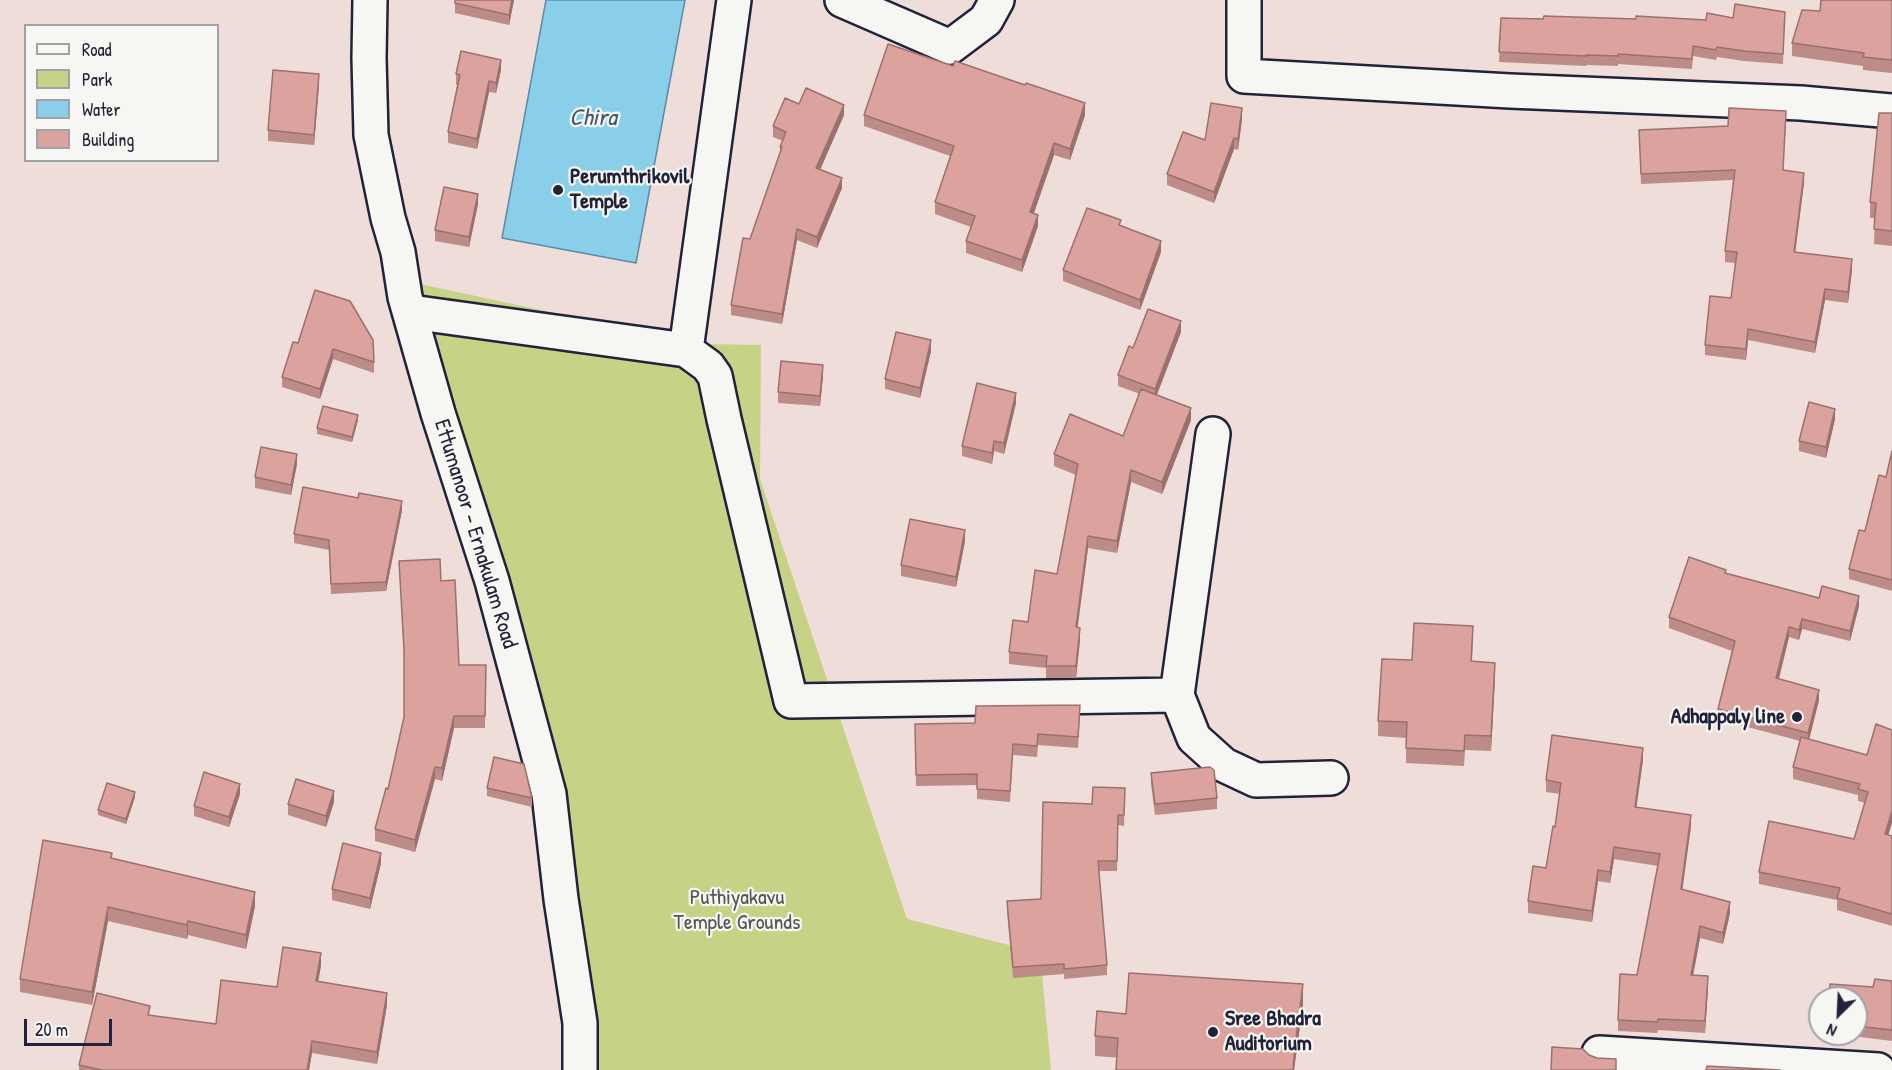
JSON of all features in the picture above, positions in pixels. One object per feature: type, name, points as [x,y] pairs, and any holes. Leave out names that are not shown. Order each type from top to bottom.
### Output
[{"type":"street","name":"Ettumanoor - Ernakulam Road","points":[[370,0],[371,135],[388,218],[398,252],[405,297],[438,413],[492,582],[549,794],[561,899],[580,1023],[580,1070]]},
{"type":"street","points":[[686,350],[734,0]]},
{"type":"street","points":[[842,0],[950,47],[986,20],[997,0]]},
{"type":"street","points":[[1244,0],[1244,76],[1521,92],[1802,103],[1892,111]]},
{"type":"street","points":[[411,312],[686,350],[708,366],[715,376],[791,702],[1177,695]]},
{"type":"street","points":[[1213,434],[1177,695],[1194,738],[1224,765],[1256,780],[1331,778]]},
{"type":"street","points":[[1599,1053],[1671,1064],[1878,1070]]},
{"type":"green space","name":"Puthiyakavu Temple Grounds","points":[[415,283],[699,344],[761,345],[760,479],[907,919],[1040,953],[1051,1070],[593,1070],[593,1026]]},
{"type":"water","name":"Chira","points":[[546,0],[685,0],[636,263],[502,238]]},
{"type":"building","points":[[455,0],[512,0],[509,15],[455,3]]},
{"type":"building","points":[[1821,0],[1892,0],[1892,60],[1863,57],[1864,53],[1792,43],[1802,10],[1820,11]]},
{"type":"building","points":[[1735,4],[1785,12],[1783,54],[1717,47],[1716,50],[1693,46],[1692,59],[1618,54],[1618,56],[1586,56],[1499,52],[1501,18],[1543,19],[1544,16],[1636,19],[1636,16],[1706,20],[1707,13],[1733,18]]},
{"type":"building","points":[[888,44],[953,66],[955,61],[1085,103],[1070,149],[1054,143],[1030,212],[1038,215],[1022,260],[966,241],[975,216],[935,202],[954,146],[864,115]]},
{"type":"building","points":[[461,51],[501,60],[496,83],[489,81],[477,139],[448,132],[460,75],[456,74]]},
{"type":"building","points":[[273,70],[319,74],[314,135],[268,130]]},
{"type":"building","points":[[806,88],[844,105],[816,168],[842,178],[817,237],[797,229],[782,314],[731,305],[743,238],[750,239],[786,132],[773,126],[785,98],[799,104]]},
{"type":"building","points":[[1211,103],[1242,108],[1238,139],[1234,138],[1214,192],[1167,174],[1183,132],[1205,140]]},
{"type":"building","points":[[1729,108],[1786,111],[1783,170],[1804,173],[1794,252],[1852,259],[1848,292],[1825,289],[1815,342],[1748,329],[1746,349],[1705,345],[1710,296],[1731,298],[1737,252],[1725,251],[1735,170],[1641,174],[1639,130],[1728,126]]},
{"type":"building","points":[[1879,113],[1892,113],[1892,231],[1874,229],[1876,203],[1870,202]]},
{"type":"building","points":[[444,187],[478,194],[469,237],[435,230]]},
{"type":"building","points":[[1087,208],[1121,220],[1119,225],[1161,241],[1140,300],[1063,270]]},
{"type":"building","points":[[315,290],[350,301],[373,340],[374,362],[333,349],[320,389],[282,377],[293,342],[298,343]]},
{"type":"building","points":[[1148,309],[1181,321],[1155,389],[1118,375],[1129,346],[1133,348]]},
{"type":"building","points":[[896,332],[931,340],[920,388],[885,379]]},
{"type":"building","points":[[781,361],[823,365],[820,396],[778,392]]},
{"type":"building","points":[[977,383],[1016,393],[1004,443],[994,441],[992,453],[962,446]]},
{"type":"building","points":[[1141,389],[1191,408],[1162,482],[1131,470],[1117,541],[1088,536],[1076,627],[1080,628],[1076,666],[1046,666],[1047,656],[1009,652],[1013,620],[1028,622],[1035,570],[1057,574],[1078,464],[1054,454],[1070,414],[1123,436]]},
{"type":"building","points":[[1809,402],[1835,409],[1826,447],[1799,441]]},
{"type":"building","points":[[323,406],[358,415],[352,437],[317,428]]},
{"type":"building","points":[[261,447],[297,454],[291,485],[255,477]]},
{"type":"building","points":[[1892,451],[1892,580],[1849,569],[1859,530],[1865,531],[1879,475],[1886,477]]},
{"type":"building","points":[[303,487],[358,498],[359,493],[402,501],[386,582],[331,584],[329,540],[294,534]]},
{"type":"building","points":[[910,519],[965,530],[956,577],[901,565]]},
{"type":"building","points":[[1689,557],[1726,570],[1725,573],[1819,598],[1822,586],[1859,596],[1850,631],[1802,619],[1799,630],[1789,627],[1776,678],[1819,690],[1808,733],[1718,709],[1735,641],[1669,617]]},
{"type":"building","points":[[440,559],[441,581],[455,580],[459,665],[486,665],[485,716],[454,716],[442,768],[435,767],[415,840],[375,829],[386,788],[388,789],[404,717],[404,649],[399,561]]},
{"type":"building","points":[[1414,623],[1473,626],[1471,661],[1495,663],[1491,736],[1465,735],[1464,751],[1406,748],[1407,722],[1378,721],[1382,659],[1412,660]]},
{"type":"building","points":[[1080,705],[1078,737],[1038,734],[1037,746],[1013,744],[1010,791],[977,789],[977,774],[916,775],[915,724],[975,723],[976,706]]},
{"type":"building","points":[[1876,724],[1892,730],[1892,811],[1885,834],[1892,836],[1892,914],[1837,898],[1840,888],[1759,872],[1769,821],[1854,839],[1868,792],[1858,789],[1860,784],[1793,767],[1801,737],[1867,755]]},
{"type":"building","points":[[1552,735],[1643,748],[1635,807],[1691,815],[1681,889],[1730,902],[1723,933],[1700,926],[1691,975],[1708,976],[1705,1021],[1618,1020],[1620,974],[1637,975],[1660,854],[1614,847],[1610,872],[1598,870],[1592,911],[1528,901],[1533,866],[1546,868],[1553,826],[1555,827],[1561,783],[1546,780]]},
{"type":"building","points":[[494,757],[524,764],[532,798],[487,788]]},
{"type":"building","points":[[1210,767],[1214,770],[1217,798],[1155,804],[1151,773]]},
{"type":"building","points":[[204,772],[240,784],[229,817],[194,806]]},
{"type":"building","points":[[296,779],[334,791],[326,816],[288,804]]},
{"type":"building","points":[[107,783],[135,792],[126,819],[98,810]]},
{"type":"building","points":[[1093,787],[1125,788],[1124,815],[1118,815],[1117,861],[1098,861],[1107,965],[1064,969],[1064,964],[1013,967],[1007,901],[1041,899],[1043,802],[1092,804]]},
{"type":"building","points":[[43,840],[112,853],[111,858],[255,892],[246,935],[188,921],[187,925],[108,907],[92,992],[20,979]]},
{"type":"building","points":[[343,843],[381,853],[370,898],[332,889]]},
{"type":"building","points":[[283,947],[321,953],[316,981],[387,993],[377,1052],[312,1041],[307,1070],[102,1070],[79,1065],[97,993],[150,1006],[148,1015],[216,1024],[221,980],[277,987]]},
{"type":"building","name":"Sree Bhadra Auditorium","points":[[1129,973],[1303,984],[1293,1070],[1116,1070],[1118,1038],[1095,1036],[1097,1011],[1126,1014]]},
{"type":"building","points":[[1875,979],[1892,981],[1892,1030],[1868,1027],[1868,987],[1873,987]]},
{"type":"building","points":[[1830,984],[1859,986],[1830,986]]},
{"type":"building","points":[[1552,1047],[1583,1049],[1589,1055],[1597,1058],[1616,1059],[1616,1070],[1551,1070]]},
{"type":"building","points":[[1707,1066],[1780,1070],[1706,1070]]},
{"type":"place","name":"Perumthrikovil Temple","points":[[558,190]]},
{"type":"place","name":"Adhappaly line","points":[[1797,717]]},
{"type":"place","name":"Sree Bhadra Auditorium","points":[[1213,1032]]}]
